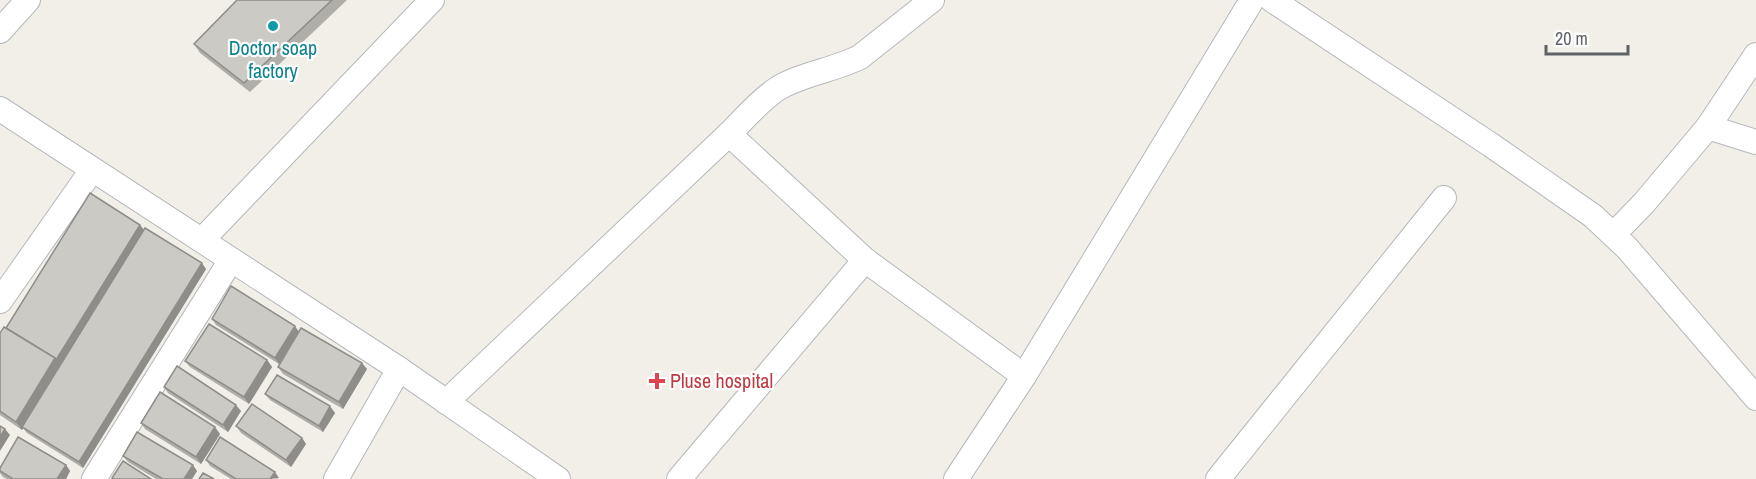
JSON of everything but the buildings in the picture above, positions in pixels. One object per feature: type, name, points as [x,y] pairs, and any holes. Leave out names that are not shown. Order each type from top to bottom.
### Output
[{"type":"street","points":[[0,31],[28,0]]},
{"type":"street","points":[[202,240],[432,0]]},
{"type":"street","points":[[446,402],[776,90],[787,84],[848,64],[932,0]]},
{"type":"street","points":[[956,479],[1024,376],[1252,0]]},
{"type":"street","points":[[1272,0],[1491,145],[1593,216],[1620,228],[1627,248],[1756,398]]},
{"type":"street","points":[[1620,228],[1708,127],[1756,55]]},
{"type":"street","points":[[0,110],[399,369],[558,479]]},
{"type":"street","points":[[1708,127],[1756,142]]},
{"type":"street","points":[[729,134],[865,260],[1024,376]]},
{"type":"street","points":[[0,301],[92,170]]},
{"type":"street","points":[[1218,479],[1444,198]]},
{"type":"street","points":[[94,479],[231,260]]},
{"type":"street","points":[[679,479],[865,260]]},
{"type":"street","points":[[336,479],[399,369]]},
{"type":"place","name":"Doctor soap factory","points":[[273,26]]},
{"type":"place","name":"Pluse hospital","points":[[657,381]]}]
